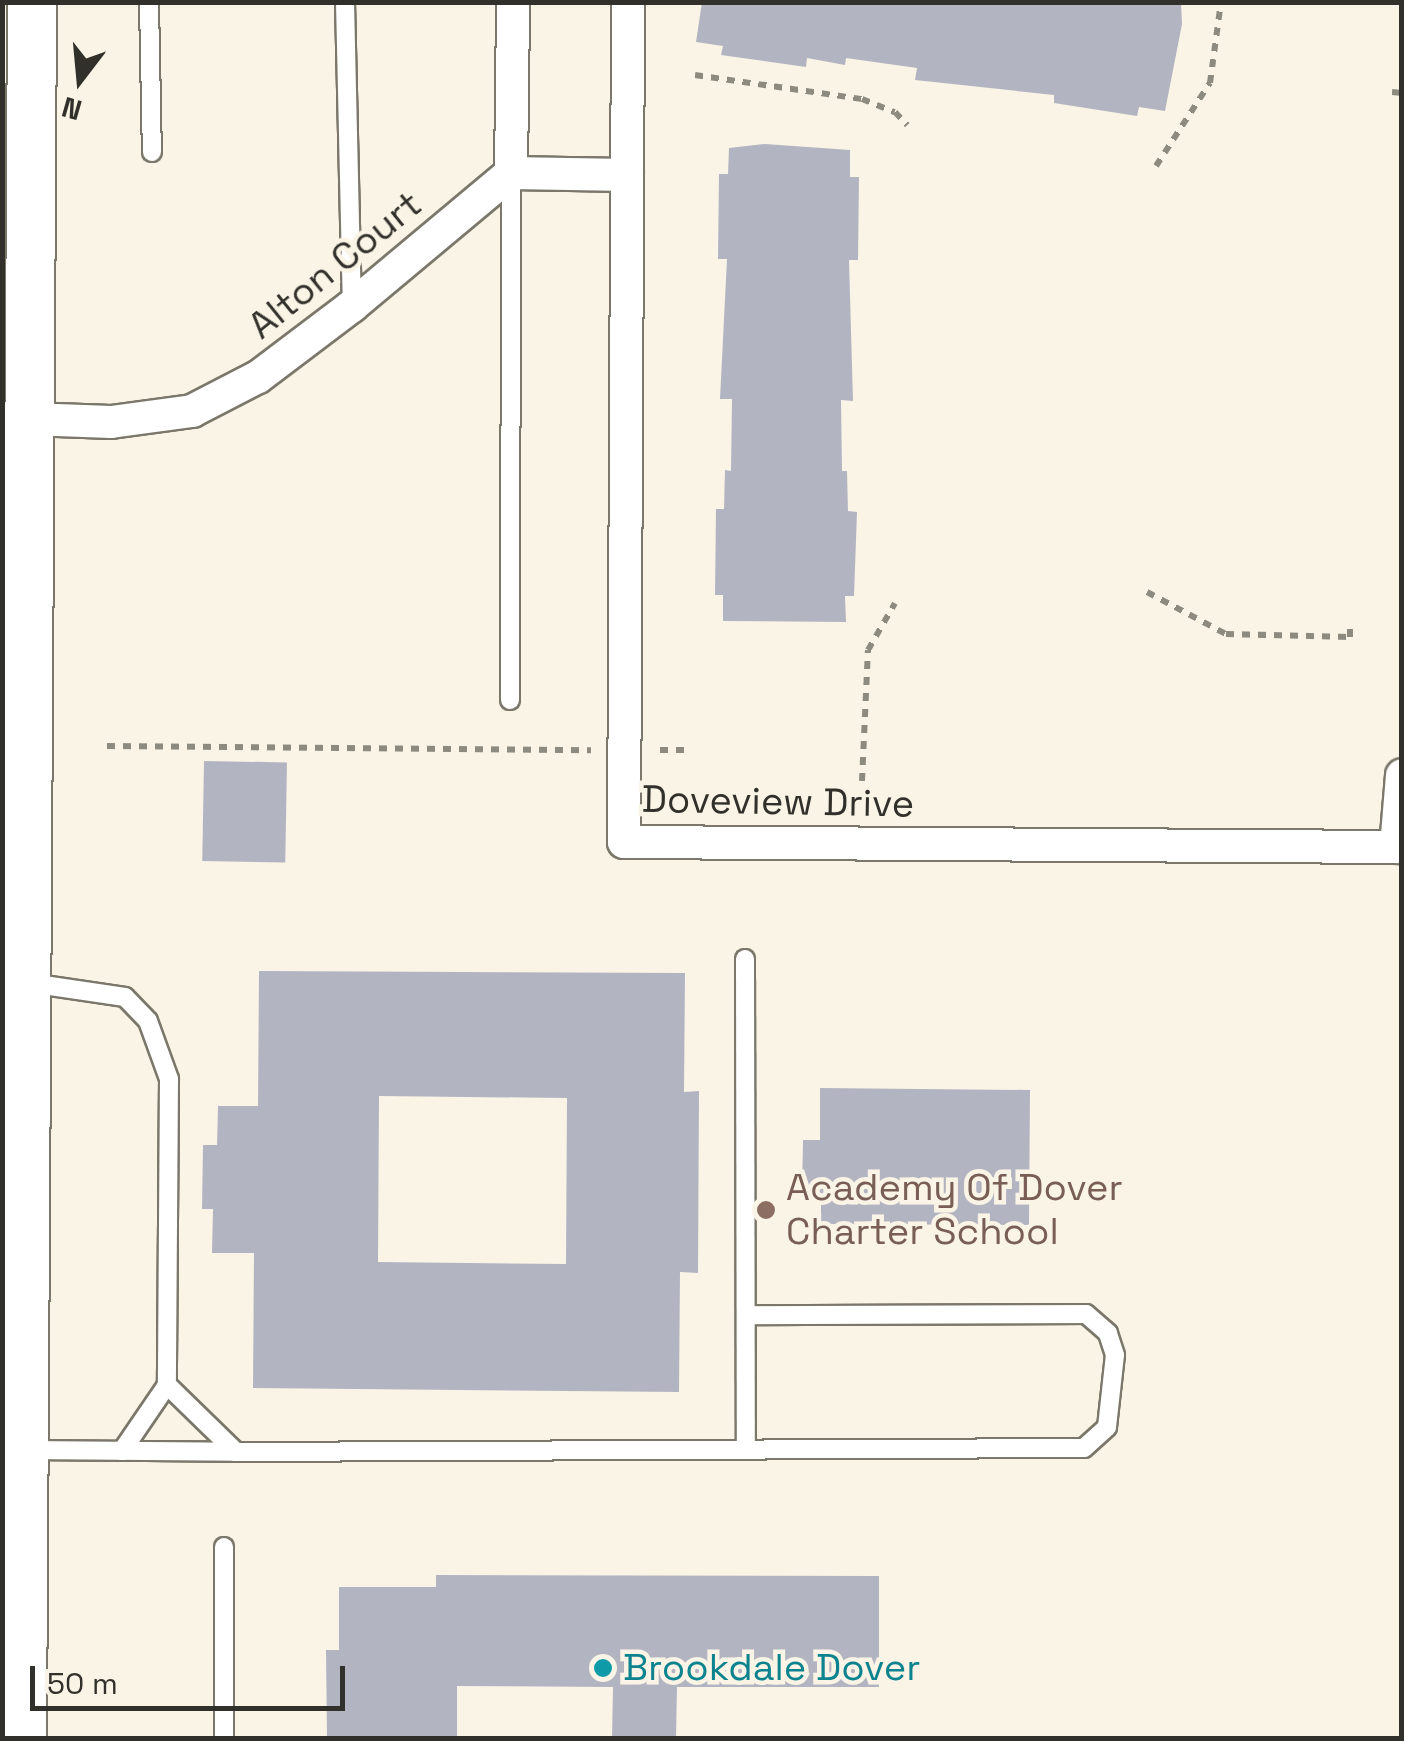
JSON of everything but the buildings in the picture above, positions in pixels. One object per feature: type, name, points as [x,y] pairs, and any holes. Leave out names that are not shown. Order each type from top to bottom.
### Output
[{"type":"main road","points":[[22,1738],[13,1631],[21,1012],[17,419],[32,2]]},
{"type":"street","points":[[514,2],[512,173],[627,175]]},
{"type":"street","name":"Doveview Drive","points":[[628,2],[624,842],[1396,848],[1402,775]]},
{"type":"street","name":"Alton Court","points":[[17,419],[111,422],[192,411],[258,377],[352,306],[512,173]]},
{"type":"lane","points":[[150,2],[152,152]]},
{"type":"lane","points":[[345,2],[352,306]]},
{"type":"lane","points":[[510,700],[512,173]]},
{"type":"lane","points":[[745,959],[746,1449]]},
{"type":"lane","points":[[21,1012],[125,998],[148,1021],[163,1050],[169,1079],[167,1385],[122,1450]]},
{"type":"lane","points":[[17,1464],[122,1450],[1084,1448],[1107,1427],[1115,1355],[1108,1333],[1086,1314],[746,1315]]},
{"type":"lane","points":[[167,1385],[236,1452]]},
{"type":"lane","points":[[224,1548],[224,1738]]},
{"type":"path","points":[[1156,166],[1210,82],[1221,2]]},
{"type":"path","points":[[695,75],[862,99],[895,112],[907,126]]},
{"type":"path","points":[[1392,92],[1402,93]]},
{"type":"path","points":[[1148,592],[1226,634],[1350,637],[1350,626]]},
{"type":"path","points":[[862,781],[868,650],[895,604]]},
{"type":"path","points":[[107,746],[603,750]]},
{"type":"path","points":[[648,750],[688,750]]},
{"type":"place","name":"Academy Of Dover Charter School","points":[[766,1210]]},
{"type":"place","name":"Brookdale Dover","points":[[603,1668]]}]
